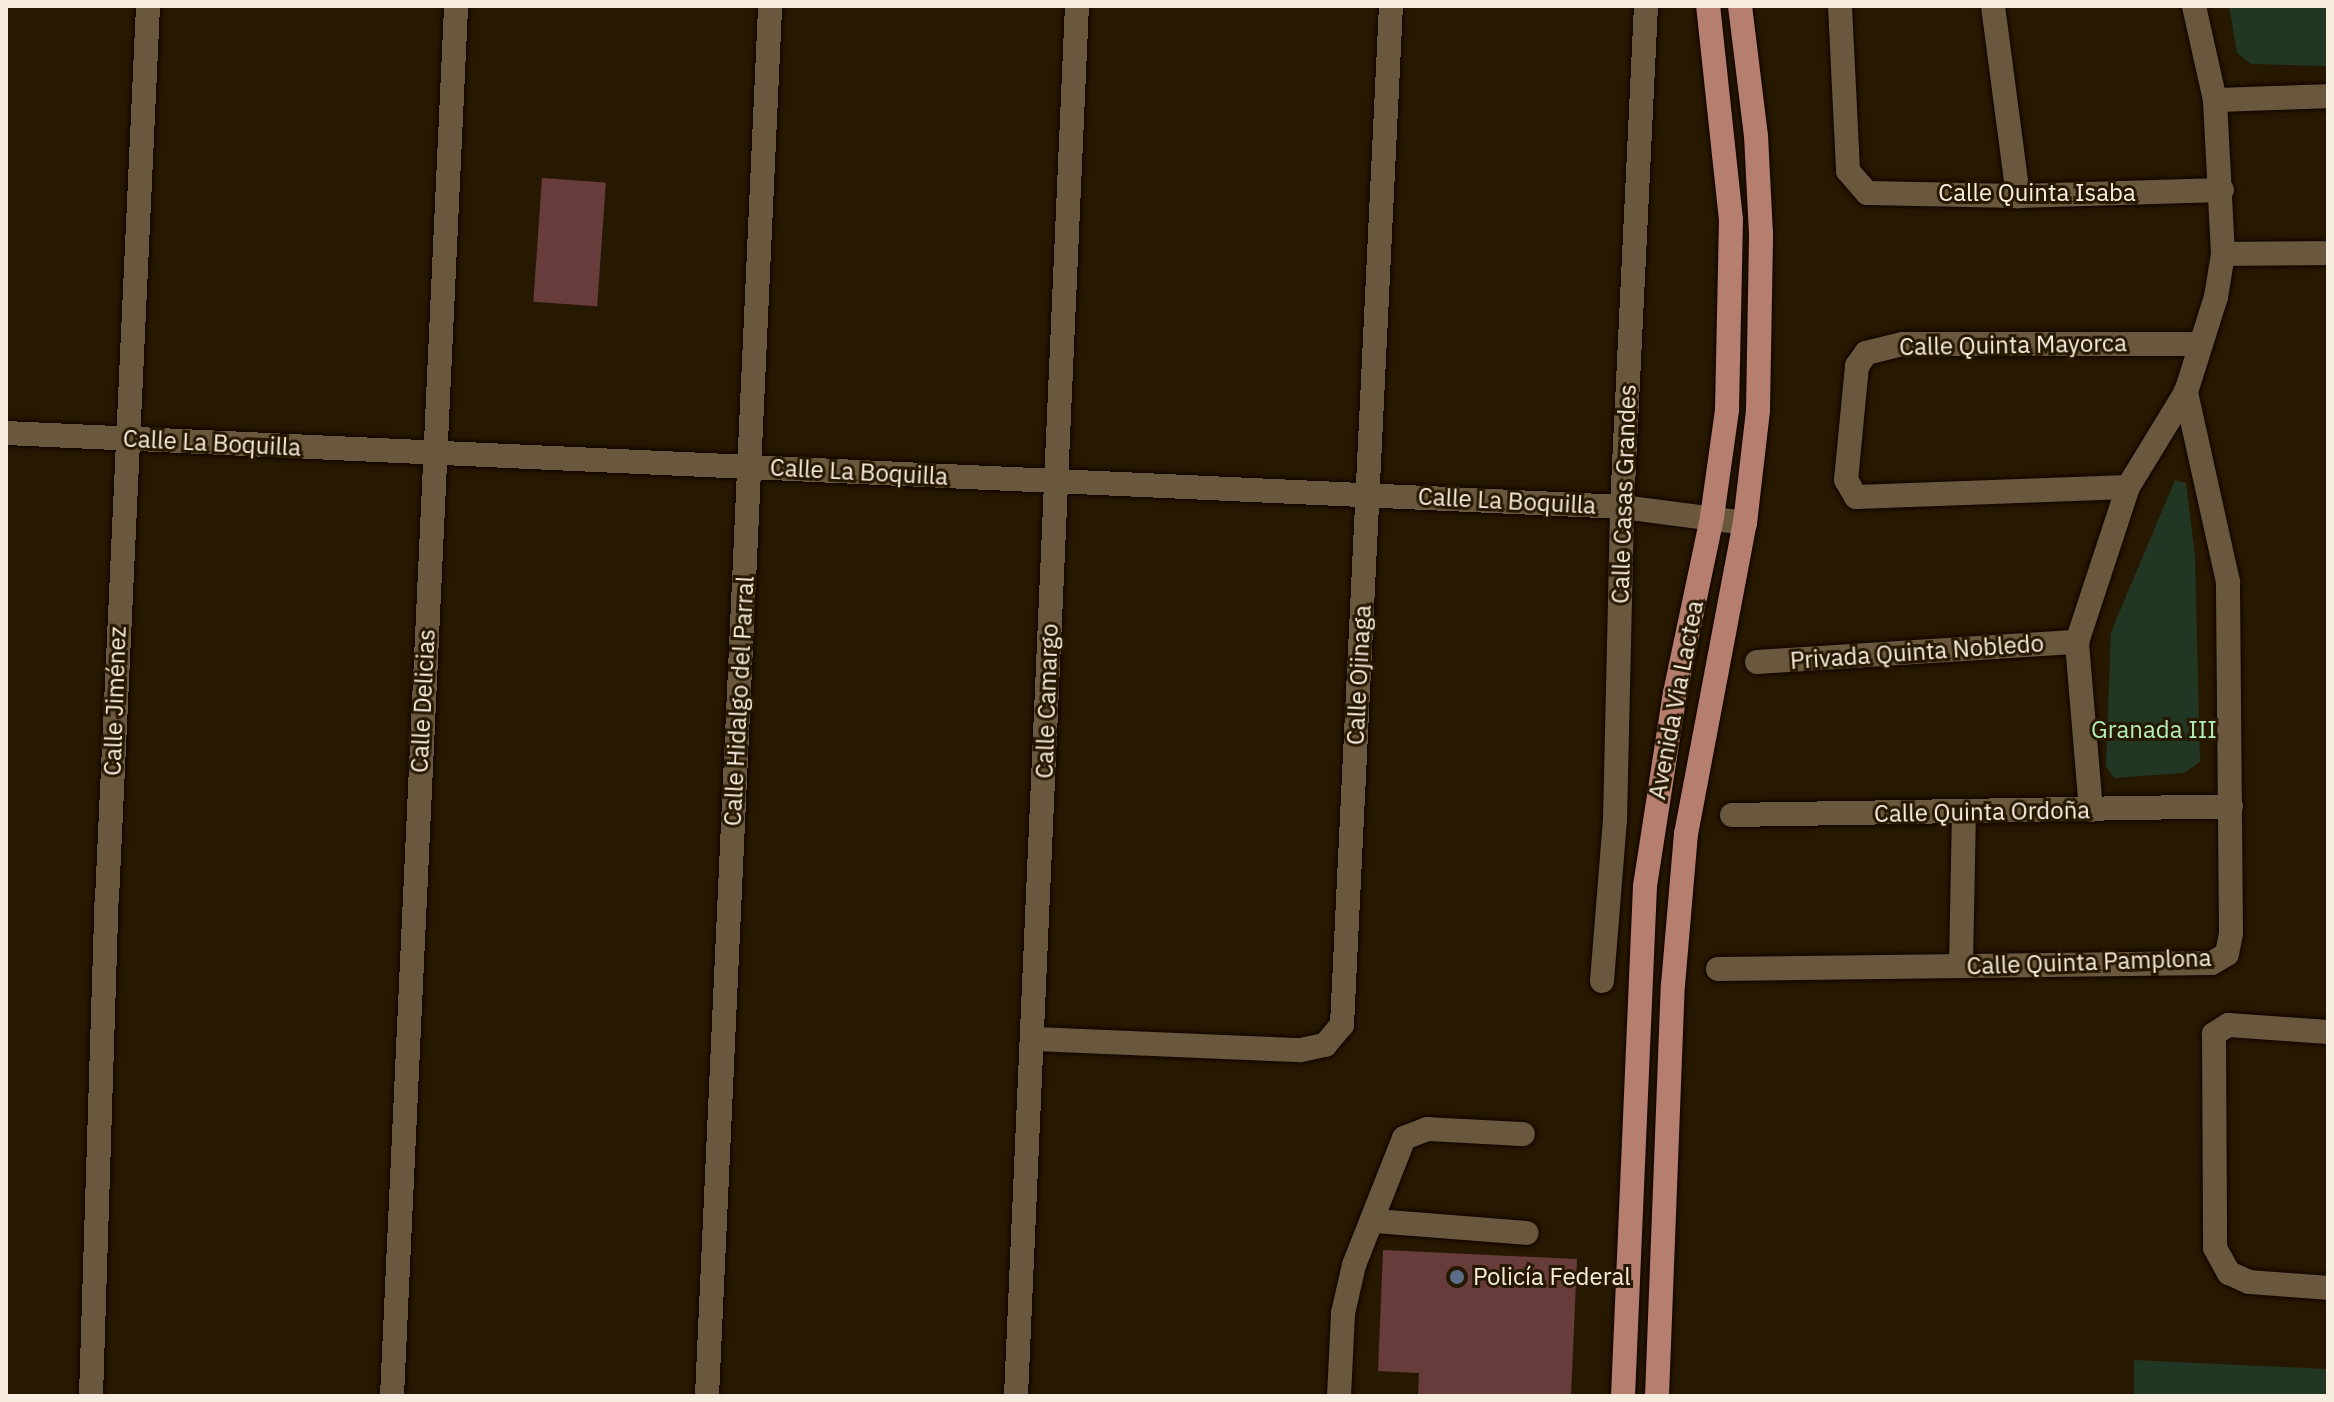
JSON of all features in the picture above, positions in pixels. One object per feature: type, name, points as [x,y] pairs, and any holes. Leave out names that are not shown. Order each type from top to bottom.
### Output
[{"type":"main road","name":"Avenida Via Lactea","points":[[1623,1396],[1645,886],[1675,693],[1712,517],[1727,410],[1731,220],[1708,6]]},
{"type":"main road","name":"Avenida Via Lactea","points":[[1657,1396],[1673,985],[1686,834],[1745,523],[1758,410],[1761,234],[1756,136],[1740,6]]},
{"type":"street","name":"Calle Jiménez","points":[[91,1396],[127,439],[148,6]]},
{"type":"street","name":"Calle Delicias","points":[[392,1396],[456,6]]},
{"type":"street","name":"Calle Hidalgo del Parral","points":[[707,1396],[716,1126],[752,467],[770,6]]},
{"type":"street","name":"Calle Camargo","points":[[1016,1396],[1035,1039],[1055,481],[1077,6]]},
{"type":"street","name":"Calle Ojinaga","points":[[1035,1039],[1301,1050],[1325,1045],[1339,1033],[1391,6]]},
{"type":"street","name":"Calle Casas Grandes","points":[[1602,981],[1615,820],[1622,507],[1646,6]]},
{"type":"street","name":"Calle Quinta Isaba","points":[[1840,6],[1848,171],[1855,183],[1867,193],[2018,196],[2222,190]]},
{"type":"street","points":[[1993,6],[2018,196]]},
{"type":"street","points":[[2091,810],[2077,642],[2128,487],[2186,392],[2223,254],[2215,100],[2194,6]]},
{"type":"street","points":[[2215,100],[2328,96]]},
{"type":"street","points":[[2223,254],[2328,253]]},
{"type":"street","name":"Calle Quinta Mayorca","points":[[2128,487],[1856,497],[1846,480],[1857,366],[1866,353],[1902,344],[2201,344]]},
{"type":"street","name":"Calle Quinta Pamplona","points":[[1718,969],[2222,959],[2231,933],[2226,556],[2186,392]]},
{"type":"street","name":"Calle La Boquilla","points":[[6,433],[1622,507],[1745,523]]},
{"type":"street","name":"Privada Quinta Nobledo","points":[[1757,662],[2077,642]]},
{"type":"street","name":"Calle Quinta Ordoña","points":[[1732,815],[1964,814],[2231,806]]},
{"type":"street","points":[[1961,966],[1964,814]]},
{"type":"street","points":[[2328,1032],[2228,1025],[2214,1034],[2215,1248],[2229,1273],[2249,1282],[2328,1288]]},
{"type":"street","points":[[1339,1396],[1343,1313],[1354,1265],[1375,1221],[1395,1153],[1415,1132],[1523,1134]]},
{"type":"street","points":[[1375,1221],[1527,1233]]},
{"type":"green space","points":[[2229,6],[2328,6],[2328,66],[2251,64],[2237,53]]},
{"type":"green space","name":"Granada III","points":[[2175,480],[2186,483],[2195,556],[2200,762],[2184,773],[2114,778],[2106,766],[2111,632]]},
{"type":"green space","points":[[2134,1360],[2328,1369],[2328,1396],[2134,1396]]},
{"type":"building","points":[[542,178],[606,182],[597,306],[533,302]]},
{"type":"building","points":[[1383,1250],[1577,1259],[1571,1396],[1418,1396],[1419,1373],[1378,1371]]},
{"type":"place","name":"Policía Federal","points":[[1457,1277]]}]
